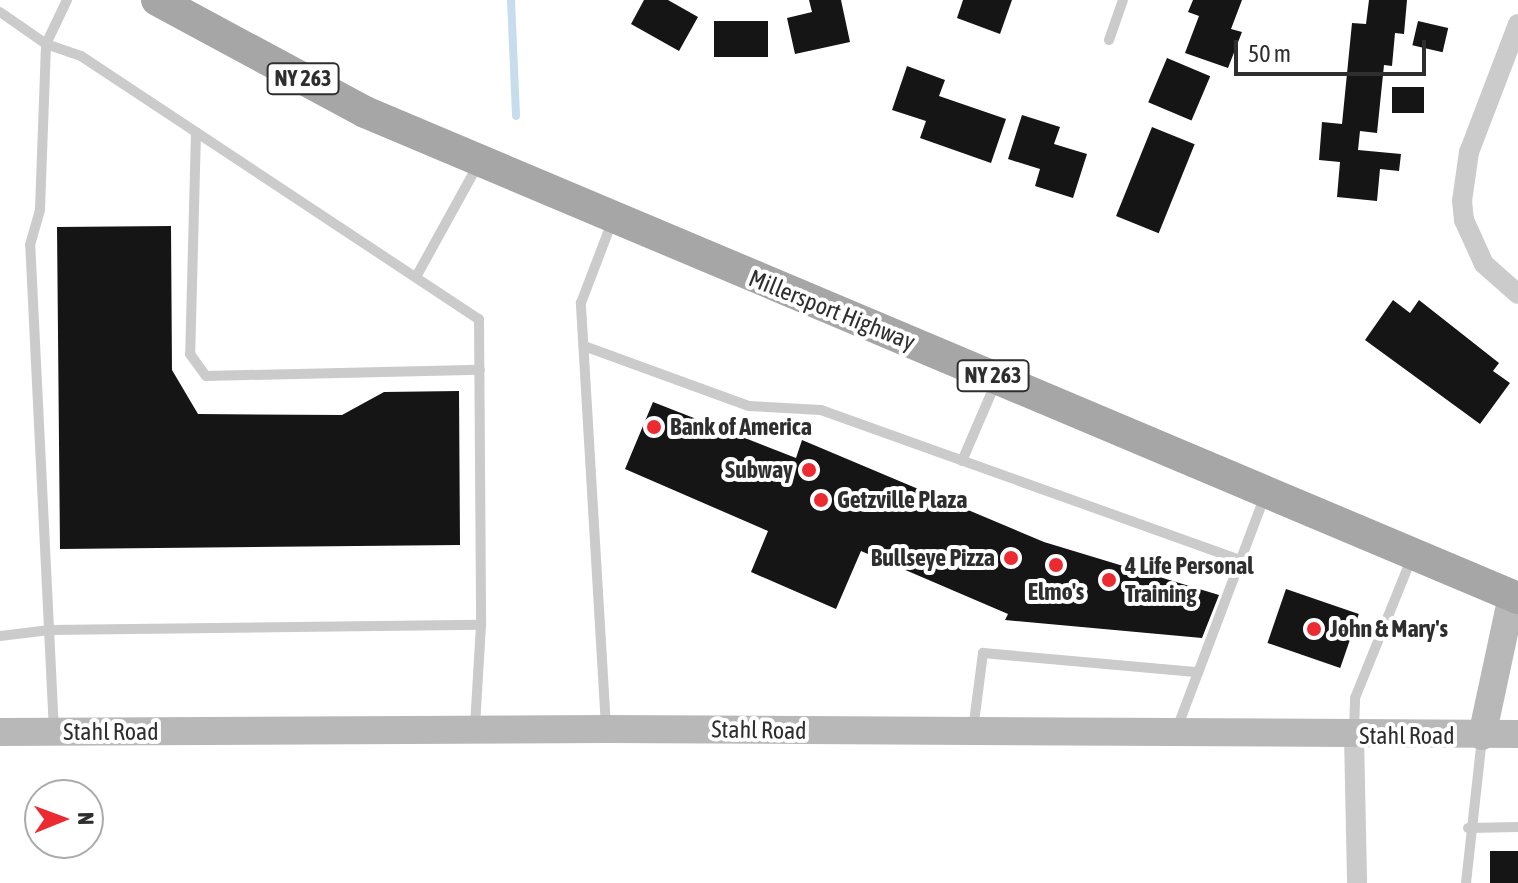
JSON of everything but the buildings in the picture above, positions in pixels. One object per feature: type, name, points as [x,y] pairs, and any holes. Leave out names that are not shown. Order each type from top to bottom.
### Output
[{"type":"main road","name":"Millersport Highway","points":[[157,0],[365,112],[613,220],[998,377],[1515,597]]},
{"type":"street","points":[[1518,24],[1469,152],[1462,201],[1464,220],[1484,264],[1518,294]]},
{"type":"street","points":[[1482,736],[1515,597]]},
{"type":"street","name":"Stahl Road","points":[[0,732],[606,729],[1354,736],[1518,734]]},
{"type":"street","points":[[1354,736],[1357,883]]},
{"type":"lane","points":[[54,732],[30,245],[40,209],[46,44],[67,0]]},
{"type":"lane","points":[[1109,40],[1123,0]]},
{"type":"lane","points":[[0,12],[46,44],[81,56],[479,319],[481,625],[474,730]]},
{"type":"lane","points":[[196,132],[190,354],[206,376],[480,370]]},
{"type":"lane","points":[[416,277],[480,161]]},
{"type":"lane","points":[[606,729],[581,303],[613,220]]},
{"type":"lane","points":[[584,346],[749,406],[821,410],[1240,560]]},
{"type":"lane","points":[[962,461],[998,377]]},
{"type":"lane","points":[[1175,734],[1267,490]]},
{"type":"lane","points":[[1354,736],[1355,698],[1413,554]]},
{"type":"lane","points":[[0,636],[50,630],[481,625]]},
{"type":"lane","points":[[973,732],[983,653],[1198,672]]},
{"type":"lane","points":[[1466,883],[1468,828],[1482,736]]},
{"type":"lane","points":[[1468,828],[1518,827]]},
{"type":"waterway","points":[[511,0],[516,116]]},
{"type":"place","name":"Bank of America","points":[[654,427]]},
{"type":"place","name":"Subway","points":[[809,470]]},
{"type":"place","name":"Getzville Plaza","points":[[821,500]]},
{"type":"place","name":"Bullseye Pizza","points":[[1011,558]]},
{"type":"place","name":"Elmo's","points":[[1056,565]]},
{"type":"place","name":"4 Life Personal Training","points":[[1109,580]]},
{"type":"place","name":"John & Mary's","points":[[1314,629]]}]
